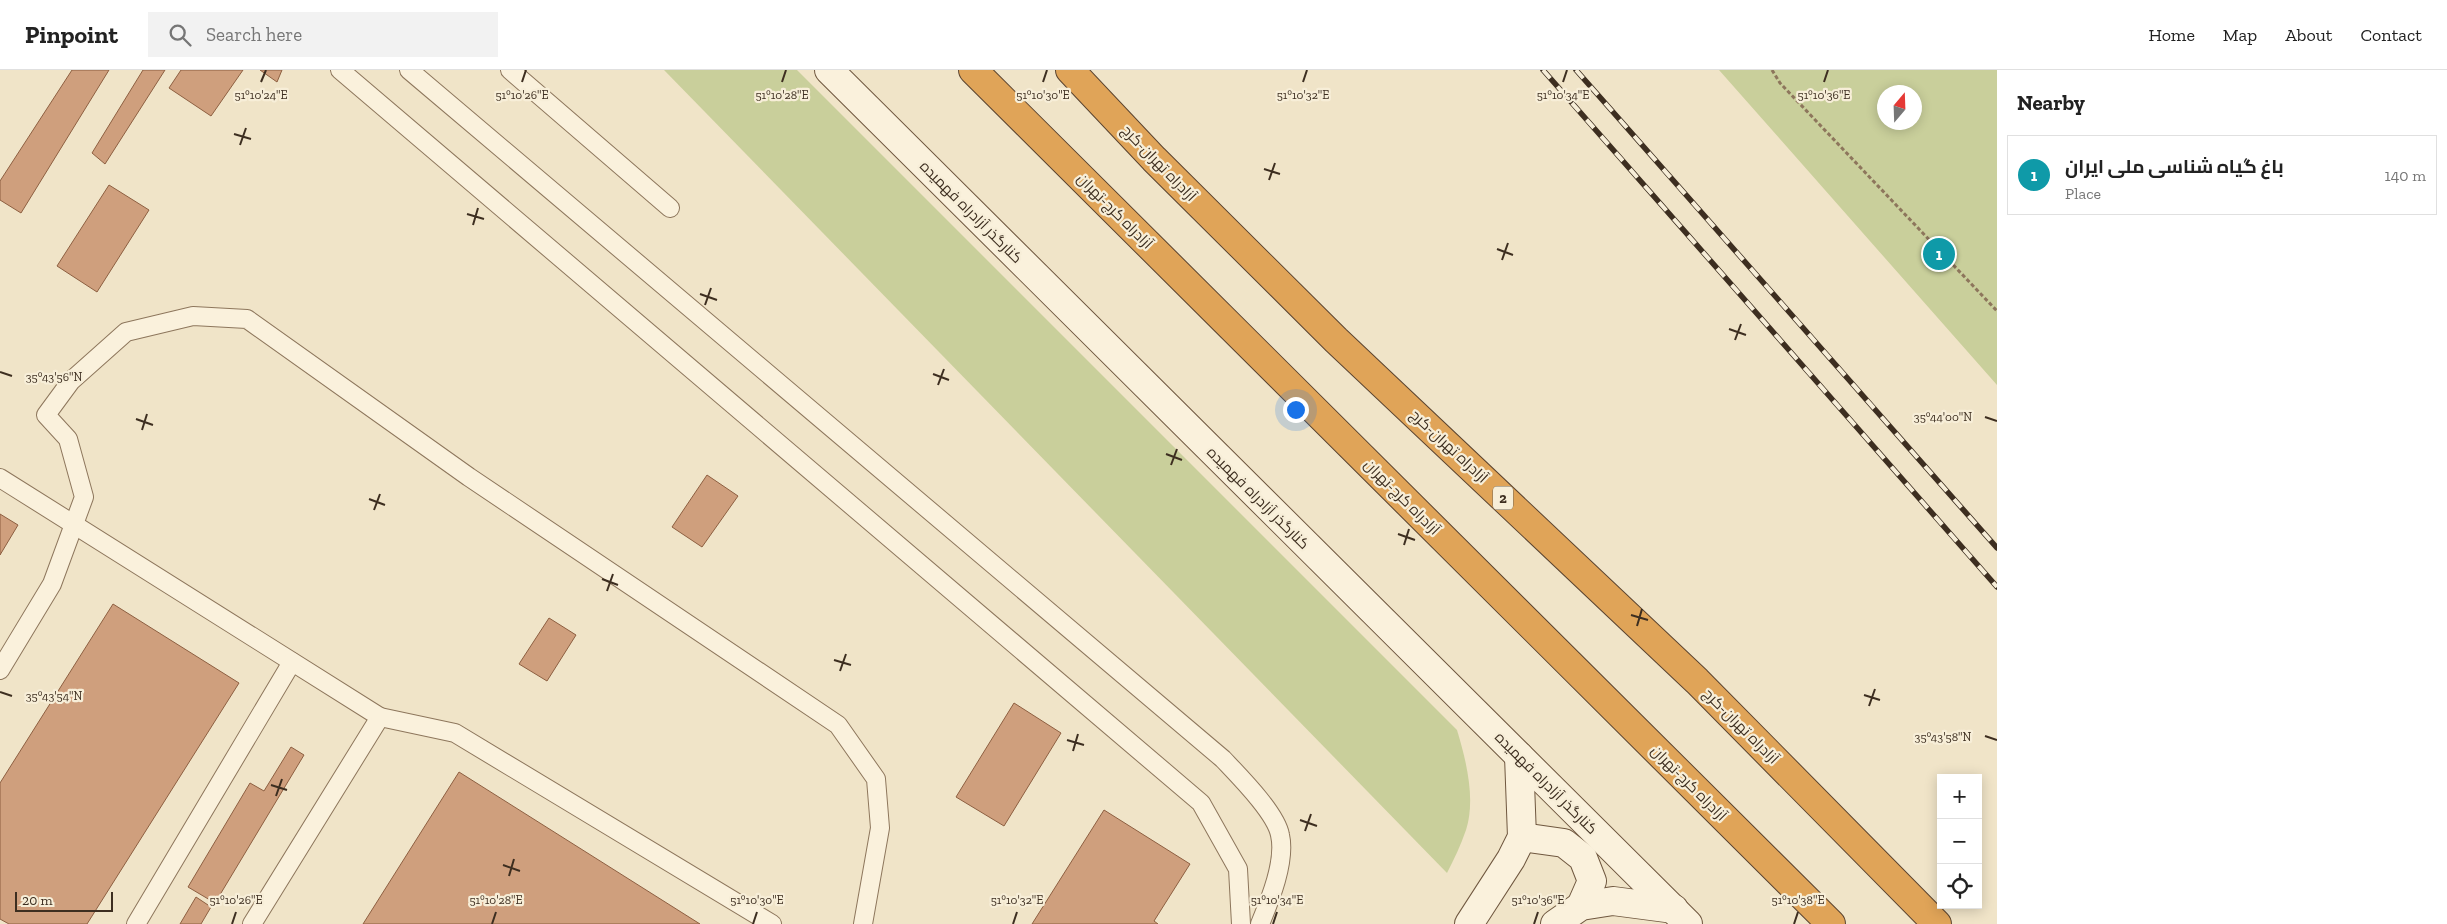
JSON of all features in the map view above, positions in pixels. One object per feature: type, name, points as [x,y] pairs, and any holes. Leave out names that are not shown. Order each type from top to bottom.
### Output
[{"type":"highway","name":"آزادراه کرج-تهران","points":[[972,70],[1831,924]]},
{"type":"highway","name":"آزادراه تهران-کرج","points":[[1070,70],[1154,159],[1336,340],[1697,681],[1937,924]]},
{"type":"main road","name":"کنارگذر آزادراه فهمیده","points":[[829,70],[1681,917]]},
{"type":"main road","points":[[1469,924],[1511,859],[1522,837],[1520,756]]},
{"type":"main road","points":[[1522,837],[1564,844],[1583,858],[1592,881],[1581,906]]},
{"type":"main road","points":[[1555,924],[1581,906],[1613,901],[1681,917]]},
{"type":"lane","points":[[340,70],[1201,803],[1238,869],[1240,924]]},
{"type":"lane","points":[[410,70],[1224,758],[1261,800],[1280,834],[1279,868],[1260,924]]},
{"type":"lane","points":[[510,70],[670,208]]},
{"type":"lane","points":[[0,670],[52,584],[84,497],[68,439],[46,415],[71,381],[126,332],[193,316],[247,319],[469,477],[838,725],[876,779],[880,828],[863,924]]},
{"type":"lane","points":[[0,478],[380,717],[455,733],[772,924]]},
{"type":"lane","points":[[136,924],[292,662]]},
{"type":"lane","points":[[252,924],[380,717]]},
{"type":"path","points":[[1772,70],[1780,83],[1997,311]]},
{"type":"green space","points":[[664,70],[797,70],[1457,730],[1469,780],[1470,806],[1466,830],[1447,873]]},
{"type":"green space","points":[[1719,70],[1997,70],[1997,385]]},
{"type":"building","points":[[72,70],[109,70],[21,213],[0,200],[0,181]]},
{"type":"building","points":[[143,70],[165,70],[105,164],[92,153]]},
{"type":"building","points":[[181,70],[243,70],[211,116],[169,88]]},
{"type":"building","points":[[260,70],[282,70],[277,82]]},
{"type":"building","points":[[109,185],[149,210],[97,292],[57,266]]},
{"type":"building","points":[[707,475],[738,496],[702,547],[672,527]]},
{"type":"building","points":[[0,514],[18,525],[0,555]]},
{"type":"building","points":[[113,604],[239,683],[87,924],[9,924],[0,919],[0,783]]},
{"type":"building","points":[[549,618],[576,635],[547,681],[519,664]]},
{"type":"building","points":[[1014,703],[1061,733],[1004,826],[956,797]]},
{"type":"building","points":[[291,747],[304,755],[215,903],[188,887],[250,783],[264,791]]},
{"type":"building","points":[[459,772],[700,924],[363,924]]},
{"type":"building","points":[[1104,810],[1190,864],[1154,921],[1158,924],[1032,924]]},
{"type":"building","points":[[196,897],[211,907],[201,924],[180,924]]},
{"type":"railway","points":[[1543,70],[1997,587]]},
{"type":"railway","points":[[1576,70],[1997,548]]},
{"type":"place","name":"باغ گیاه‌ شناسی ملی ایران","points":[[1939,254]]}]
